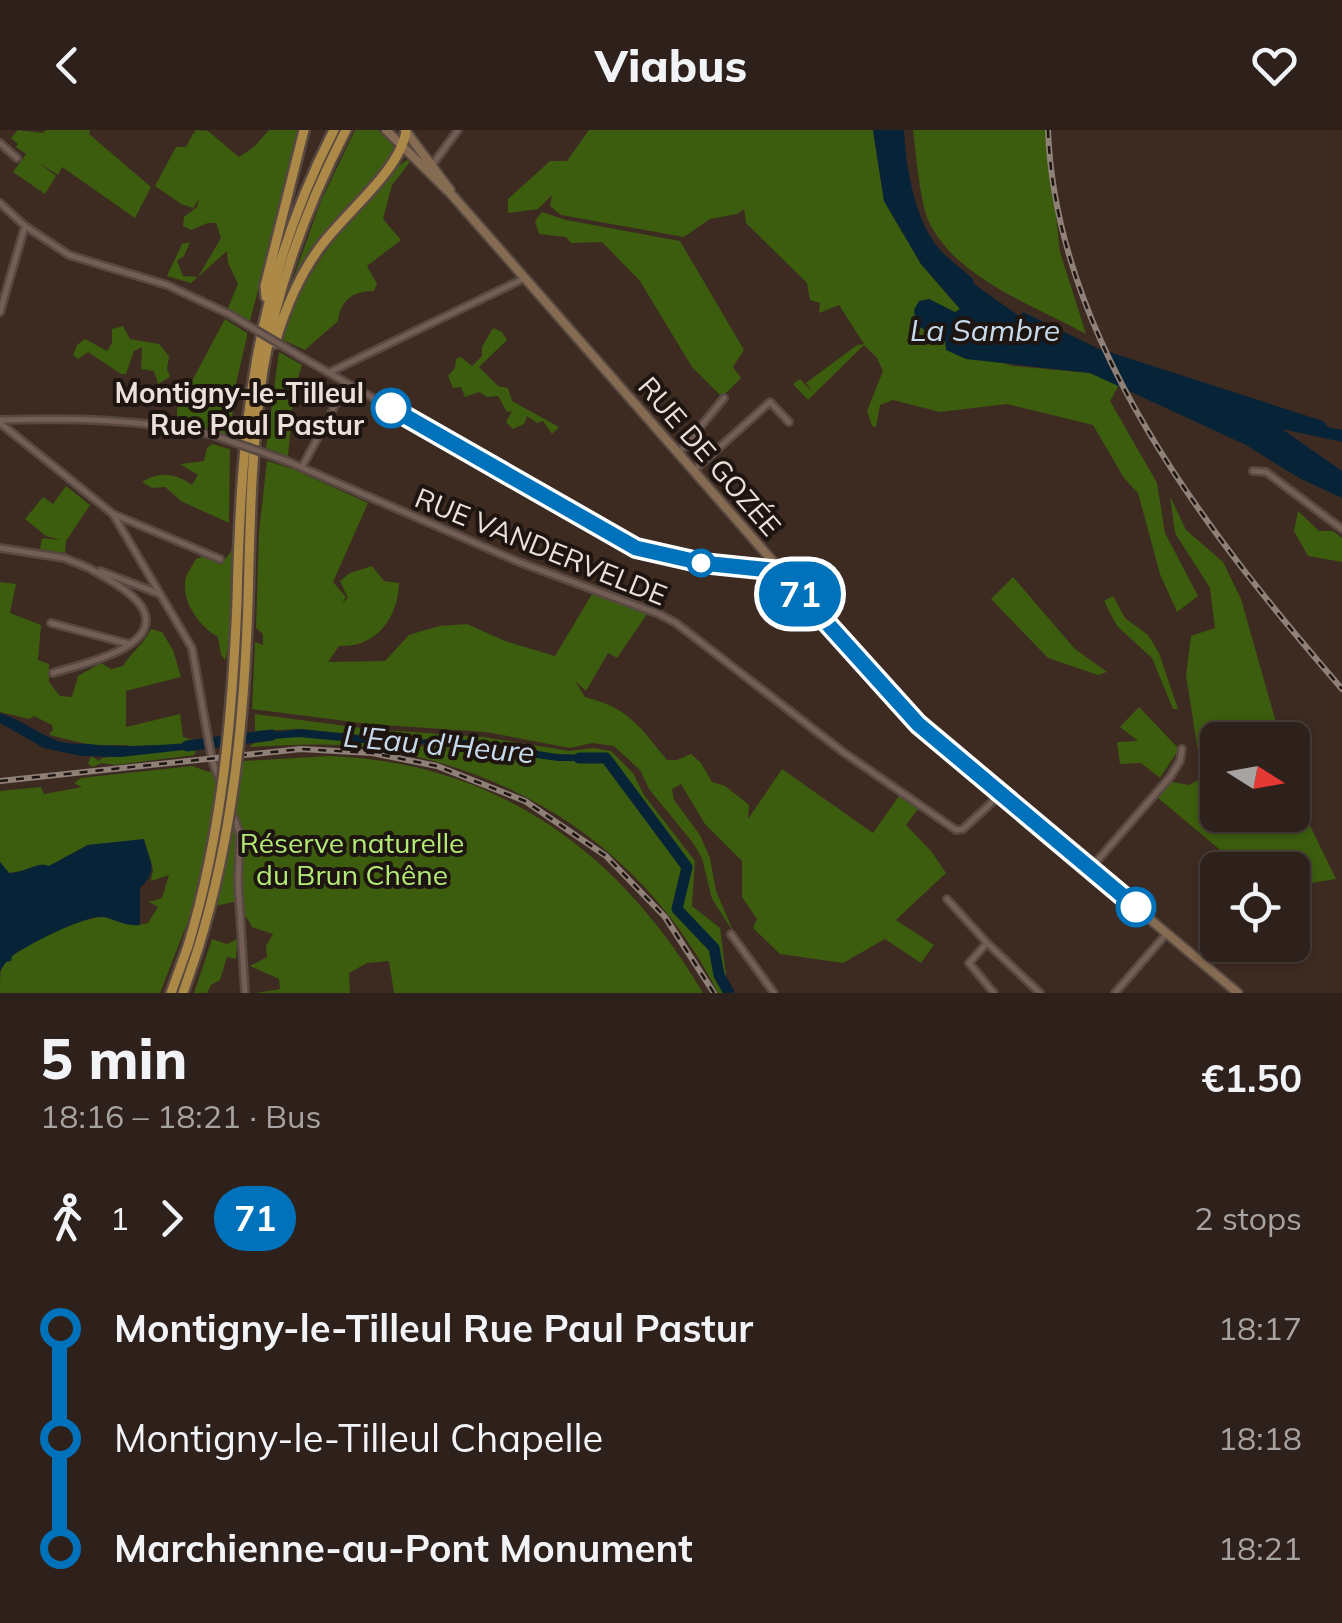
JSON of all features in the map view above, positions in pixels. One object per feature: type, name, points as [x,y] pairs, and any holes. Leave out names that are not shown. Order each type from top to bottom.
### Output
[{"type":"highway","points":[[266,304],[265,286],[304,130]]},
{"type":"highway","points":[[242,602],[240,472],[266,304],[296,210],[334,130]]},
{"type":"highway","points":[[184,993],[225,780],[263,368],[306,215],[346,130]]},
{"type":"highway","points":[[263,368],[301,275],[336,226],[403,150],[406,130]]},
{"type":"highway","points":[[171,993],[193,948]]},
{"type":"main road","name":"RUE DE GOZÉE","points":[[386,130],[403,150],[430,168]]},
{"type":"main road","name":"RUE DE GOZÉE","points":[[406,130],[452,195],[898,704],[1238,993]]},
{"type":"street","points":[[430,168],[458,130]]},
{"type":"street","points":[[0,143],[17,158]]},
{"type":"street","points":[[0,202],[25,226],[83,261],[167,285],[229,314],[636,548],[702,563],[780,571]]},
{"type":"street","points":[[0,312],[25,226]]},
{"type":"street","points":[[329,372],[526,278]]},
{"type":"street","points":[[302,467],[347,383]]},
{"type":"street","points":[[678,454],[724,398]]},
{"type":"street","points":[[693,471],[770,402],[789,422]]},
{"type":"street","name":"RUE VANDERVELDE","points":[[0,422],[53,418],[174,426],[287,461],[518,562],[676,623],[843,752],[956,830],[963,829],[1000,794]]},
{"type":"street","points":[[0,422],[113,514],[220,560]]},
{"type":"street","points":[[1252,471],[1266,472],[1342,529]]},
{"type":"street","points":[[113,514],[192,648],[221,790],[240,834],[238,880],[245,993]]},
{"type":"street","points":[[0,548],[64,558],[160,594]]},
{"type":"street","points":[[52,673],[116,652],[139,640],[145,630],[146,617],[140,605],[90,568]]},
{"type":"street","points":[[50,623],[130,644]]},
{"type":"street","points":[[1090,869],[1170,777],[1182,749]]},
{"type":"street","points":[[947,900],[1040,993]]},
{"type":"street","points":[[1115,993],[1167,933]]},
{"type":"street","points":[[731,934],[774,993]]},
{"type":"street","points":[[988,942],[969,964],[994,993]]},
{"type":"green space","points":[[18,130],[90,130],[89,134],[151,187],[135,218],[62,167],[58,175],[39,163],[56,176],[45,194],[13,172],[26,154],[11,138]]},
{"type":"green space","points":[[194,130],[208,131],[239,157],[269,130],[299,130],[250,321],[228,308],[238,284],[227,251],[198,277],[221,238],[216,223],[191,230],[183,226],[184,217],[197,207],[199,199],[193,208],[155,186],[176,147],[186,147],[194,132],[197,135]]},
{"type":"green space","points":[[355,130],[378,130],[397,150],[318,244],[286,298],[321,201]]},
{"type":"green space","points":[[589,130],[873,130],[884,201],[921,264],[960,309],[955,313],[929,299],[927,333],[1012,366],[1090,373],[1119,385],[1110,401],[1157,483],[1165,533],[1198,596],[1177,612],[1160,574],[1138,493],[1124,478],[1093,425],[1007,404],[940,412],[893,400],[880,405],[876,427],[872,426],[867,411],[883,371],[864,345],[808,400],[793,384],[800,379],[813,393],[806,383],[857,345],[864,344],[839,305],[819,313],[820,303],[810,300],[807,283],[746,223],[744,209],[710,219],[684,237],[561,215],[550,206],[552,195],[538,209],[508,213],[508,199],[550,161],[567,161]]},
{"type":"green space","points":[[913,130],[1047,130],[1060,252],[1086,334],[977,275],[942,242],[926,214]]},
{"type":"green space","points":[[407,160],[410,162],[392,185],[383,219],[401,240],[367,266],[377,284],[374,291],[350,297],[338,321],[305,350],[283,340],[301,292],[328,249],[393,170]]},
{"type":"green space","points":[[542,212],[680,241],[744,350],[733,367],[741,378],[722,397],[692,367],[640,281],[602,242],[571,243],[566,237],[539,234],[535,221]]},
{"type":"green space","points":[[190,242],[177,261],[183,276],[198,277],[191,283],[167,276],[182,244]]},
{"type":"green space","points":[[225,319],[247,333],[230,435],[177,422],[177,409]]},
{"type":"green space","points":[[123,326],[130,339],[159,344],[169,356],[170,377],[158,384],[154,371],[141,369],[142,347],[134,351],[126,374],[88,352],[78,359],[73,355],[85,339],[107,351],[112,343],[112,329]]},
{"type":"green space","points":[[493,328],[507,340],[479,367],[498,386],[508,388],[512,401],[559,427],[552,434],[543,421],[537,423],[527,416],[524,424],[513,429],[506,422],[512,411],[507,412],[498,396],[487,397],[479,392],[465,397],[461,387],[453,388],[448,376],[456,359],[461,357],[472,366],[482,356],[482,347]]},
{"type":"green space","points":[[279,352],[302,365],[294,390],[288,456],[266,448]]},
{"type":"green space","points":[[212,444],[230,449],[229,523],[181,501],[165,487],[152,488],[142,482],[167,475],[192,485],[198,475],[180,464],[204,461]]},
{"type":"green space","points":[[267,461],[368,503],[333,582],[346,597],[342,603],[348,598],[340,581],[350,573],[372,566],[384,581],[399,583],[394,608],[382,628],[364,642],[339,646],[328,662],[385,661],[409,635],[439,626],[467,624],[555,656],[592,594],[647,614],[617,658],[608,653],[586,691],[575,681],[585,697],[623,713],[667,760],[691,754],[712,782],[725,786],[749,805],[748,819],[782,769],[873,833],[899,796],[918,809],[906,825],[946,873],[896,920],[934,945],[921,963],[885,939],[843,963],[780,954],[753,928],[757,919],[742,897],[742,861],[705,824],[681,784],[672,789],[674,800],[700,835],[710,858],[716,891],[734,933],[712,899],[702,858],[693,843],[649,789],[640,770],[614,746],[592,743],[570,748],[486,732],[369,724],[252,709],[255,642],[263,645],[263,634],[256,628],[259,531]]},
{"type":"green space","points":[[66,486],[90,505],[66,541],[65,553],[40,549],[42,538],[61,540],[46,536],[25,519],[43,497],[53,504]]},
{"type":"green space","points":[[1170,496],[1186,530],[1223,562],[1241,599],[1276,722],[1200,722],[1200,764],[1186,675],[1191,636],[1215,628],[1210,588],[1175,533]]},
{"type":"green space","points":[[1298,511],[1319,531],[1333,531],[1342,538],[1342,562],[1308,556],[1294,531]]},
{"type":"green space","points":[[232,550],[229,645],[225,660],[218,637],[199,621],[190,606],[185,582],[196,559],[204,556],[221,565]]},
{"type":"green space","points":[[1013,577],[1075,649],[1107,672],[1098,675],[1048,658],[991,599]]},
{"type":"green space","points":[[0,582],[16,584],[10,613],[41,625],[38,660],[49,664],[49,682],[60,696],[72,697],[78,676],[101,663],[111,669],[123,666],[151,629],[162,632],[173,650],[181,677],[126,691],[126,727],[180,714],[183,737],[200,742],[194,755],[115,765],[101,763],[93,767],[88,764],[91,756],[99,761],[133,754],[127,745],[91,745],[53,736],[49,734],[52,725],[34,716],[29,719],[0,712]]},
{"type":"green space","points":[[1113,596],[1125,618],[1148,635],[1159,653],[1178,709],[1173,709],[1152,658],[1117,626],[1104,601]]},
{"type":"green space","points":[[1139,707],[1179,749],[1160,778],[1141,763],[1120,764],[1117,742],[1138,741],[1120,727]]},
{"type":"green space","points":[[255,714],[369,729],[483,737],[570,751],[611,751],[633,773],[644,795],[695,861],[692,906],[720,928],[727,983],[733,993],[718,993],[690,944],[657,901],[620,863],[579,829],[534,801],[434,761],[379,749],[331,745],[249,747],[262,740],[300,736],[406,747],[454,740],[300,729],[255,731]]},
{"type":"green space","name":"Réserve naturelle du Brun Chêne","points":[[329,756],[390,762],[447,776],[499,796],[548,824],[633,897],[703,993],[394,993],[389,961],[367,963],[349,973],[350,993],[256,993],[280,989],[279,979],[250,966],[267,957],[266,946],[273,934],[252,927],[240,915],[238,901],[192,911],[160,993],[0,993],[1,970],[7,961],[47,935],[102,917],[135,925],[148,923],[158,907],[149,902],[162,898],[169,875],[151,881],[153,869],[144,840],[88,845],[49,866],[9,873],[0,862],[0,791],[41,787],[44,794],[82,787],[74,783],[81,778],[192,766],[209,772],[244,761]]},
{"type":"green space","points":[[1200,778],[1200,832],[1310,832],[1310,826],[1336,879],[1310,883],[1310,852],[1223,852],[1157,797],[1172,782],[1190,785]]},
{"type":"green space","points":[[212,939],[227,944],[237,939],[236,959],[227,957],[220,980],[207,993],[194,993]]},
{"type":"water","name":"La Sambre","points":[[873,130],[904,130],[910,178],[925,226],[942,252],[974,284],[1019,316],[1023,312],[1097,348],[1342,430],[1342,442],[1282,429],[1342,471],[1342,498],[1299,478],[1246,445],[1090,373],[966,359],[946,350],[945,341],[916,325],[914,310],[919,301],[929,299],[955,312],[960,309],[921,264],[884,201]]},
{"type":"water","points":[[0,713],[66,743],[131,746],[201,742],[202,748],[120,757],[81,756],[44,748],[0,723]]},
{"type":"water","points":[[300,729],[396,739],[469,740],[557,754],[590,755],[591,761],[558,761],[430,743],[395,746],[299,737],[258,740],[256,734]]},
{"type":"water","points":[[144,839],[151,870],[140,888],[140,925],[103,917],[84,920],[20,951],[0,971],[0,862],[9,873],[15,873],[49,866],[88,845]]},
{"type":"waterway","name":"L'Eau d'Heure","points":[[187,746],[272,735]]},
{"type":"waterway","name":"L'Eau d'Heure","points":[[579,758],[606,758],[687,867],[677,909],[714,948],[719,975],[729,993]]},
{"type":"railway","points":[[1048,130],[1057,209],[1079,285],[1109,359],[1148,431],[1193,500],[1241,566],[1342,689]]},
{"type":"railway","points":[[0,781],[301,749],[372,753],[437,766],[525,801],[606,856],[665,917],[714,993]]},
{"type":"bus line","name":"71","points":[[391,408],[636,548],[702,563],[780,571],[918,724],[1136,907]]},
{"type":"place","name":"Montigny-le-Tilleul Rue Paul Pastur","points":[[391,408]]}]
